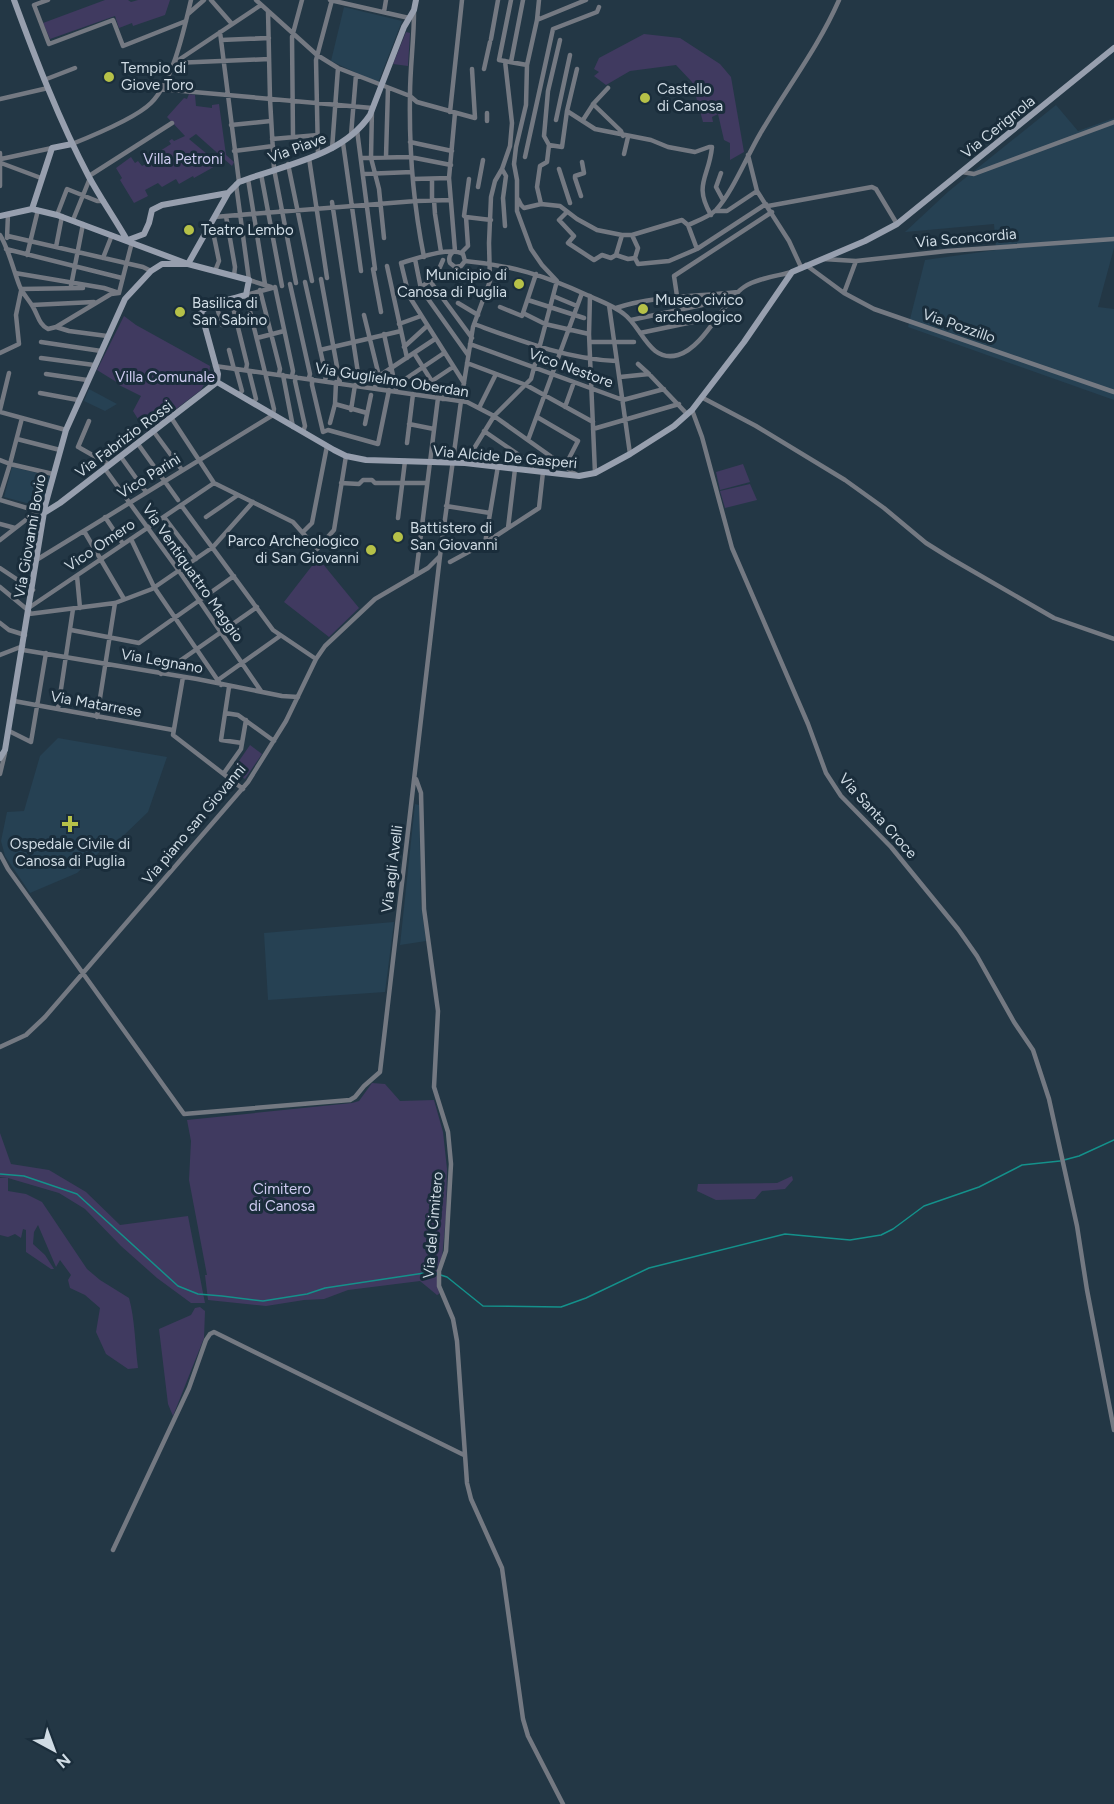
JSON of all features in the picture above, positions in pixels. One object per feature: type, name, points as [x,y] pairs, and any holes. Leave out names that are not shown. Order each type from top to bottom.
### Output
[{"type":"street","points":[[14,0],[44,80],[72,144],[89,177],[130,241],[119,293],[123,303]]},
{"type":"street","points":[[48,0],[33,3],[49,44],[113,20],[123,46],[186,21]]},
{"type":"street","points":[[1,161],[72,144],[92,136],[149,105],[174,63],[191,0]]},
{"type":"street","points":[[188,14],[204,0]]},
{"type":"street","points":[[211,0],[232,24]]},
{"type":"street","points":[[256,0],[317,56],[338,68],[410,96],[417,102],[475,118],[472,69]]},
{"type":"street","points":[[293,137],[293,33],[302,0]]},
{"type":"street","points":[[318,155],[317,56],[331,0],[409,18]]},
{"type":"street","points":[[361,6],[362,0]]},
{"type":"street","points":[[384,12],[386,0]]},
{"type":"street","points":[[416,0],[410,96],[410,157],[417,223],[424,257]]},
{"type":"street","points":[[450,263],[450,256],[455,251],[456,245],[449,178],[452,112],[462,0]]},
{"type":"street","points":[[484,69],[498,0]]},
{"type":"street","points":[[511,0],[505,61],[512,123],[510,132],[517,211],[531,249],[557,281]]},
{"type":"street","points":[[505,61],[523,0]]},
{"type":"street","points":[[513,147],[526,105],[527,65],[537,20],[538,0]]},
{"type":"street","points":[[537,20],[586,0]]},
{"type":"street","points":[[688,225],[716,211],[769,119],[804,67],[839,0]]},
{"type":"street","points":[[174,63],[261,4]]},
{"type":"street","points":[[525,157],[536,116],[540,84],[553,29],[597,12],[599,7]]},
{"type":"street","name":"Via Piave","points":[[188,264],[228,193],[237,183],[332,149],[364,124],[414,10]]},
{"type":"street","points":[[268,11],[274,169],[312,385],[326,431],[378,444],[389,390]]},
{"type":"street","points":[[220,32],[249,280],[246,295],[274,409],[273,415]]},
{"type":"street","points":[[221,40],[269,38]]},
{"type":"street","points":[[541,204],[537,187],[540,166],[547,162],[549,144],[544,136],[548,91],[560,40]]},
{"type":"street","name":"Via Cerignola","points":[[792,272],[897,225],[1114,48]]},
{"type":"street","points":[[556,120],[570,56]]},
{"type":"street","points":[[174,63],[269,59]]},
{"type":"street","points":[[505,61],[527,65]]},
{"type":"street","points":[[44,80],[75,68]]},
{"type":"street","points":[[332,149],[338,68]]},
{"type":"street","points":[[549,144],[562,147],[567,111],[577,69]]},
{"type":"street","points":[[350,136],[356,75]]},
{"type":"street","points":[[0,99],[48,88]]},
{"type":"street","points":[[386,157],[388,88]]},
{"type":"street","points":[[582,120],[608,88]]},
{"type":"street","points":[[160,89],[372,108],[371,158],[381,204],[384,238]]},
{"type":"street","points":[[593,104],[626,137]]},
{"type":"street","points":[[567,111],[595,129],[626,137],[651,140],[668,147],[695,152],[712,147],[701,190],[703,202],[711,215]]},
{"type":"street","points":[[487,113],[487,121]]},
{"type":"street","points":[[231,125],[271,121]]},
{"type":"street","points":[[962,172],[974,174],[1114,122]]},
{"type":"street","points":[[73,220],[89,177],[172,123]]},
{"type":"street","points":[[357,130],[381,312]]},
{"type":"street","points":[[510,132],[519,133]]},
{"type":"street","points":[[272,139],[318,135]]},
{"type":"street","points":[[624,154],[626,137]]},
{"type":"street","points":[[343,142],[362,271]]},
{"type":"street","points":[[410,142],[452,151]]},
{"type":"street","points":[[234,151],[273,146]]},
{"type":"street","name":"Via agli Avelli","points":[[82,973],[184,1114],[350,1100],[380,1072],[446,506],[470,344],[474,324],[490,281],[490,197],[495,181],[513,147]]},
{"type":"street","points":[[27,255],[41,178],[52,148]]},
{"type":"street","points":[[0,153],[0,186]]},
{"type":"street","points":[[748,155],[757,191],[772,212],[803,266]]},
{"type":"street","points":[[361,158],[410,157],[451,165]]},
{"type":"street","points":[[309,158],[327,278]]},
{"type":"street","points":[[477,187],[483,160]]},
{"type":"street","points":[[1,161],[41,178]]},
{"type":"street","points":[[581,196],[575,176],[584,173],[582,162]]},
{"type":"street","points":[[505,163],[514,164]]},
{"type":"street","points":[[288,164],[325,381]]},
{"type":"street","points":[[502,169],[506,176],[503,198],[505,226]]},
{"type":"street","points":[[559,169],[570,203]]},
{"type":"street","points":[[363,174],[412,172]]},
{"type":"street","points":[[721,173],[716,187],[723,200]]},
{"type":"street","points":[[261,174],[282,286]]},
{"type":"street","points":[[413,179],[449,178]]},
{"type":"street","points":[[248,179],[265,284]]},
{"type":"street","points":[[432,179],[441,252]]},
{"type":"street","points":[[462,252],[468,246],[466,217],[464,216],[469,179]]},
{"type":"street","points":[[632,235],[638,248],[635,258],[638,264],[669,261],[697,249],[767,205],[872,187],[876,189],[897,225]]},
{"type":"street","points":[[56,247],[59,215],[67,189],[97,201],[104,201]]},
{"type":"street","points":[[716,211],[727,212],[757,191]]},
{"type":"street","points":[[144,247],[144,234],[152,210],[228,193]]},
{"type":"street","points":[[517,197],[524,208],[541,204],[560,206],[597,230],[622,235],[632,235],[682,220],[688,225],[697,249]]},
{"type":"street","points":[[215,271],[219,261],[213,219],[317,209],[332,205],[352,206],[451,200]]},
{"type":"street","points":[[332,205],[358,386],[351,410]]},
{"type":"street","points":[[0,216],[35,210],[59,215],[188,264],[273,287]]},
{"type":"street","points":[[567,212],[559,220],[574,236],[568,243],[594,260],[602,255],[611,258],[616,255],[622,235]]},
{"type":"street","points":[[677,297],[674,276],[772,212]]},
{"type":"street","points":[[2,242],[8,236],[8,214]]},
{"type":"street","points":[[226,216],[236,267],[234,276]]},
{"type":"street","points":[[466,217],[491,220]]},
{"type":"street","points":[[71,286],[83,224]]},
{"type":"street","points":[[130,241],[144,234]]},
{"type":"street","points":[[0,235],[21,290],[32,305],[42,327],[48,329],[56,327],[111,294],[119,293]]},
{"type":"street","points":[[103,258],[112,235]]},
{"type":"street","points":[[8,236],[154,269],[162,264],[188,264]]},
{"type":"street","name":"Via Sconcordia","points":[[820,259],[856,261],[947,251],[1114,239]]},
{"type":"street","points":[[6,249],[122,278]]},
{"type":"street","points":[[154,269],[159,252]]},
{"type":"street","points":[[462,252],[441,252],[400,263],[409,296],[464,383]]},
{"type":"street","points":[[462,252],[465,261]]},
{"type":"street","points":[[432,255],[458,267],[465,261],[490,263],[557,281],[616,308],[631,320],[655,351],[675,356],[688,350],[716,321],[738,292],[747,285],[792,272]]},
{"type":"street","points":[[616,255],[628,259],[635,258]]},
{"type":"street","points":[[415,259],[421,289],[469,355]]},
{"type":"street","points":[[409,296],[436,276],[443,260]]},
{"type":"street","points":[[844,293],[856,261]]},
{"type":"street","points":[[387,266],[407,358]]},
{"type":"street","name":"Via Pozzillo","points":[[803,266],[844,293],[874,309],[1114,392]]},
{"type":"street","name":"Via Giovanni Bovio","points":[[5,750],[30,611],[44,513],[66,430],[123,303],[140,280],[154,269]]},
{"type":"street","name":"Via Alcide De Gasperi","points":[[217,382],[346,456],[366,460],[465,463],[579,476],[595,473],[674,426],[690,412],[744,342],[792,272]]},
{"type":"street","points":[[15,273],[71,286]]},
{"type":"street","points":[[523,314],[536,274]]},
{"type":"street","points":[[321,279],[334,347],[338,383],[330,423]]},
{"type":"street","points":[[430,281],[472,338]]},
{"type":"street","points":[[465,463],[494,416],[531,379],[557,281]]},
{"type":"street","points":[[21,290],[71,286],[104,288],[119,293]]},
{"type":"street","points":[[217,382],[218,374],[201,312],[216,304],[273,287]]},
{"type":"street","points":[[273,287],[294,376],[304,426],[303,432]]},
{"type":"street","points":[[0,353],[19,344],[16,315],[21,290]]},
{"type":"street","points":[[260,290],[294,427]]},
{"type":"street","points":[[616,308],[632,303],[677,297],[738,292]]},
{"type":"street","points":[[528,440],[582,293]]},
{"type":"street","points":[[553,296],[577,306]]},
{"type":"street","points":[[591,296],[589,334],[595,473]]},
{"type":"street","points":[[231,299],[256,399],[253,403]]},
{"type":"street","points":[[528,300],[584,318]]},
{"type":"street","points":[[32,305],[97,302]]},
{"type":"street","points":[[458,303],[478,315]]},
{"type":"street","points":[[216,304],[222,325]]},
{"type":"street","points":[[609,305],[630,454]]},
{"type":"street","points":[[631,320],[702,305]]},
{"type":"street","points":[[500,307],[545,324],[589,334]]},
{"type":"street","points":[[364,315],[379,376]]},
{"type":"street","points":[[399,324],[421,316]]},
{"type":"street","points":[[640,333],[712,318],[716,321]]},
{"type":"street","points":[[474,324],[560,353],[590,360],[616,361]]},
{"type":"street","points":[[404,347],[427,326]]},
{"type":"street","points":[[56,327],[108,336]]},
{"type":"street","points":[[256,338],[284,331]]},
{"type":"street","points":[[320,350],[401,331]]},
{"type":"street","points":[[384,334],[396,389],[444,353]]},
{"type":"street","points":[[375,388],[376,378],[435,339]]},
{"type":"street","points":[[41,342],[101,351]]},
{"type":"street","points":[[590,342],[634,342]]},
{"type":"street","name":"Vico Nestore","points":[[470,344],[623,400],[664,389]]},
{"type":"street","points":[[229,350],[242,391],[239,395]]},
{"type":"street","points":[[414,353],[441,398],[434,429],[416,574]]},
{"type":"street","points":[[41,358],[94,365]]},
{"type":"street","points":[[467,363],[526,385],[593,425],[626,419],[679,404]]},
{"type":"street","name":"Via Santa Croce","points":[[638,364],[690,412],[702,437],[732,548],[808,724],[826,773],[841,796],[891,847],[927,890],[977,956],[1010,1017],[1033,1050],[1049,1099],[1077,1226],[1114,1430]]},
{"type":"street","name":"Via Guglielmo Oberdan","points":[[215,366],[389,390],[396,389],[413,394],[461,401],[494,416],[579,476]]},
{"type":"street","points":[[432,381],[453,367]]},
{"type":"street","points":[[9,373],[0,411],[66,430]]},
{"type":"street","points":[[46,374],[87,380]]},
{"type":"street","points":[[479,408],[496,374]]},
{"type":"street","points":[[620,377],[649,374]]},
{"type":"street","name":"Via Fabrizio Rossi","points":[[44,513],[108,467],[217,382]]},
{"type":"street","points":[[565,408],[574,382]]},
{"type":"street","points":[[39,393],[78,400]]},
{"type":"street","points":[[407,442],[413,394]]},
{"type":"street","points":[[365,424],[371,395]]},
{"type":"street","points":[[703,398],[756,426],[844,480],[891,513],[936,550],[1054,618],[1114,639]]},
{"type":"street","points":[[335,404],[367,413]]},
{"type":"street","name":"Vico Parini","points":[[38,559],[273,415]]},
{"type":"street","points":[[537,417],[578,441],[565,466]]},
{"type":"street","points":[[0,496],[22,418]]},
{"type":"street","points":[[172,418],[214,483],[293,522],[317,549],[334,530],[346,456]]},
{"type":"street","points":[[89,421],[79,447],[108,467]]},
{"type":"street","points":[[409,424],[434,429]]},
{"type":"street","points":[[484,431],[532,464],[531,470]]},
{"type":"street","points":[[154,432],[182,470]]},
{"type":"street","points":[[16,439],[60,450]]},
{"type":"street","points":[[138,444],[273,630],[316,659]]},
{"type":"street","points":[[303,532],[312,523],[327,446]]},
{"type":"street","points":[[121,457],[146,492]]},
{"type":"street","points":[[0,460],[53,474]]},
{"type":"street","points":[[398,518],[405,461]]},
{"type":"street","points":[[485,543],[498,466]]},
{"type":"street","name":"Via Ventiquattro Maggio","points":[[108,467],[129,502],[261,691]]},
{"type":"street","points":[[508,529],[515,469]]},
{"type":"street","points":[[450,562],[485,543],[539,508],[543,472]]},
{"type":"street","points":[[341,483],[359,484],[363,480],[372,480],[375,483],[427,483]]},
{"type":"street","name":"Vico Omero","points":[[30,611],[164,517],[179,502],[214,483]]},
{"type":"street","points":[[206,517],[238,495]]},
{"type":"street","points":[[0,500],[44,513]]},
{"type":"street","points":[[0,587],[30,611],[73,609],[115,603],[154,587],[213,547],[253,502]]},
{"type":"street","points":[[446,506],[490,513]]},
{"type":"street","points":[[0,540],[36,512]]},
{"type":"street","points":[[105,517],[123,544]]},
{"type":"street","points":[[164,517],[196,559]]},
{"type":"street","points":[[0,524],[15,528]]},
{"type":"street","points":[[84,531],[124,599]]},
{"type":"street","points":[[131,539],[154,587],[219,682],[280,636]]},
{"type":"street","name":"Via piano san Giovanni","points":[[0,1047],[26,1035],[45,1017],[243,789],[274,741],[325,646],[382,594],[433,564],[440,556]]},
{"type":"street","points":[[0,568],[33,590]]},
{"type":"street","points":[[77,576],[80,608]]},
{"type":"street","points":[[71,630],[139,643],[234,576]]},
{"type":"street","points":[[97,717],[115,603]]},
{"type":"street","points":[[161,674],[256,607]]},
{"type":"street","points":[[58,709],[73,609]]},
{"type":"street","points":[[0,623],[9,630],[25,635]]},
{"type":"street","points":[[0,655],[23,648]]},
{"type":"street","name":"Via Legnano","points":[[23,648],[161,674],[219,682],[229,687],[297,697]]},
{"type":"street","points":[[9,731],[31,742],[45,653]]},
{"type":"street","points":[[183,677],[173,735],[243,789]]},
{"type":"street","points":[[229,687],[221,740],[242,743]]},
{"type":"street","name":"Via Matarrese","points":[[14,701],[174,730]]},
{"type":"street","points":[[225,713],[238,715],[274,741]]},
{"type":"street","points":[[224,773],[241,749],[246,720]]},
{"type":"street","points":[[0,758],[5,750]]},
{"type":"street","points":[[0,774],[5,750]]},
{"type":"street","name":"Via del Cimitero","points":[[415,776],[421,793],[424,909],[438,1011],[434,1087],[448,1132],[451,1164],[446,1251],[439,1274],[439,1286],[453,1319],[458,1341],[467,1484],[471,1499],[502,1568],[523,1719],[528,1736],[563,1804]]},
{"type":"street","points":[[0,854],[8,869],[82,973]]},
{"type":"street","points":[[113,1550],[189,1388],[206,1340],[214,1332],[464,1455]]},
{"type":"shaded area","points":[[344,7],[402,21],[378,83],[331,61]]},
{"type":"shaded area","points":[[1056,105],[1078,131],[1114,118],[1114,248],[1098,307],[1114,309],[1114,400],[908,327],[925,260],[996,250],[994,224],[905,232],[949,191]]},
{"type":"shaded area","points":[[89,389],[117,404],[105,411],[84,401]]},
{"type":"shaded area","points":[[12,467],[50,476],[41,507],[4,497]]},
{"type":"shaded area","name":"Ospedale Civile di Canosa di Puglia","points":[[58,738],[167,757],[148,812],[123,836],[106,846],[77,873],[30,893],[5,856],[1,841],[7,812],[24,811],[40,756]]},
{"type":"shaded area","points":[[415,804],[419,805],[421,905],[426,941],[400,945]]},
{"type":"shaded area","points":[[394,922],[385,992],[268,1000],[264,933]]},
{"type":"green space","points":[[105,0],[131,2],[170,0],[165,15],[133,26],[132,23],[119,28],[115,16],[50,39],[43,23]]},
{"type":"green space","points":[[406,32],[410,33],[408,66],[393,64]]},
{"type":"green space","points":[[644,34],[680,38],[720,64],[731,77],[744,152],[730,160],[730,143],[724,140],[718,114],[712,117],[713,122],[703,122],[692,82],[676,65],[630,71],[606,85],[594,76],[599,72],[594,69],[599,58]]},
{"type":"green space","name":"Villa Petroni","points":[[189,94],[195,95],[196,106],[212,108],[212,105],[219,104],[226,155],[234,162],[232,166],[196,134],[189,139],[219,164],[179,184],[176,179],[162,187],[158,183],[145,190],[148,196],[134,203],[120,180],[122,178],[116,168],[131,157],[135,163],[138,161],[142,166],[151,161],[152,156],[171,144],[169,141],[185,136],[167,117],[184,98],[187,99]]},
{"type":"green space","name":"Villa Comunale","points":[[124,316],[210,366],[209,376],[201,390],[146,432],[133,411],[141,396],[97,370]]},
{"type":"green space","points":[[743,464],[750,482],[720,490],[716,472]]},
{"type":"green space","points":[[750,484],[757,500],[725,508],[720,491]]},
{"type":"green space","points":[[318,558],[359,608],[329,637],[284,602]]},
{"type":"green space","points":[[250,745],[262,754],[245,779],[232,771]]},
{"type":"green space","name":"Cimitero di Canosa","points":[[372,1083],[385,1084],[400,1101],[434,1100],[443,1132],[447,1169],[446,1217],[442,1258],[438,1268],[439,1294],[437,1295],[420,1281],[348,1290],[324,1299],[266,1306],[208,1300],[205,1275],[207,1275],[189,1180],[191,1141],[187,1120],[352,1103],[359,1101]]},
{"type":"green space","points":[[0,1133],[11,1164],[49,1170],[86,1192],[120,1225],[188,1216],[205,1303],[191,1303],[157,1278],[121,1246],[85,1209],[59,1193],[8,1178],[8,1191],[26,1194],[42,1202],[87,1269],[129,1298],[138,1368],[128,1369],[106,1354],[96,1332],[100,1308],[85,1295],[70,1288],[68,1280],[71,1275],[60,1260],[56,1267],[38,1225],[34,1232],[33,1244],[45,1255],[54,1269],[26,1252],[26,1230],[23,1229],[21,1238],[15,1234],[8,1237],[0,1235],[0,1178],[8,1177],[0,1177]]},
{"type":"green space","points":[[792,1176],[793,1180],[785,1189],[762,1191],[755,1199],[716,1200],[697,1191],[698,1184],[777,1183]]},
{"type":"green space","points":[[200,1307],[205,1311],[204,1338],[173,1416],[168,1404],[159,1329],[191,1315],[195,1308]]},
{"type":"waterway","points":[[1064,1160],[1079,1156],[1114,1140]]},
{"type":"waterway","points":[[0,1174],[24,1176],[77,1194],[178,1286],[198,1294],[263,1301],[307,1294],[325,1288],[431,1272],[447,1277],[483,1306],[561,1307],[586,1298],[649,1268],[785,1234],[850,1240],[881,1235],[924,1206],[979,1187],[1022,1165],[1060,1161]]},
{"type":"place","name":"Tempio di Giove Toro","points":[[109,77]]},
{"type":"place","name":"Castello di Canosa","points":[[645,98]]},
{"type":"place","name":"Teatro Lembo","points":[[189,230]]},
{"type":"place","name":"Municipio di Canosa di Puglia","points":[[519,284]]},
{"type":"place","name":"Museo civico archeologico","points":[[643,309]]},
{"type":"place","name":"Basilica di San Sabino","points":[[180,312]]},
{"type":"place","name":"Battistero di San Giovanni","points":[[398,537]]},
{"type":"place","name":"Parco Archeologico di San Giovanni","points":[[371,550]]},
{"type":"place","name":"Ospedale Civile di Canosa di Puglia","points":[[70,824]]}]
